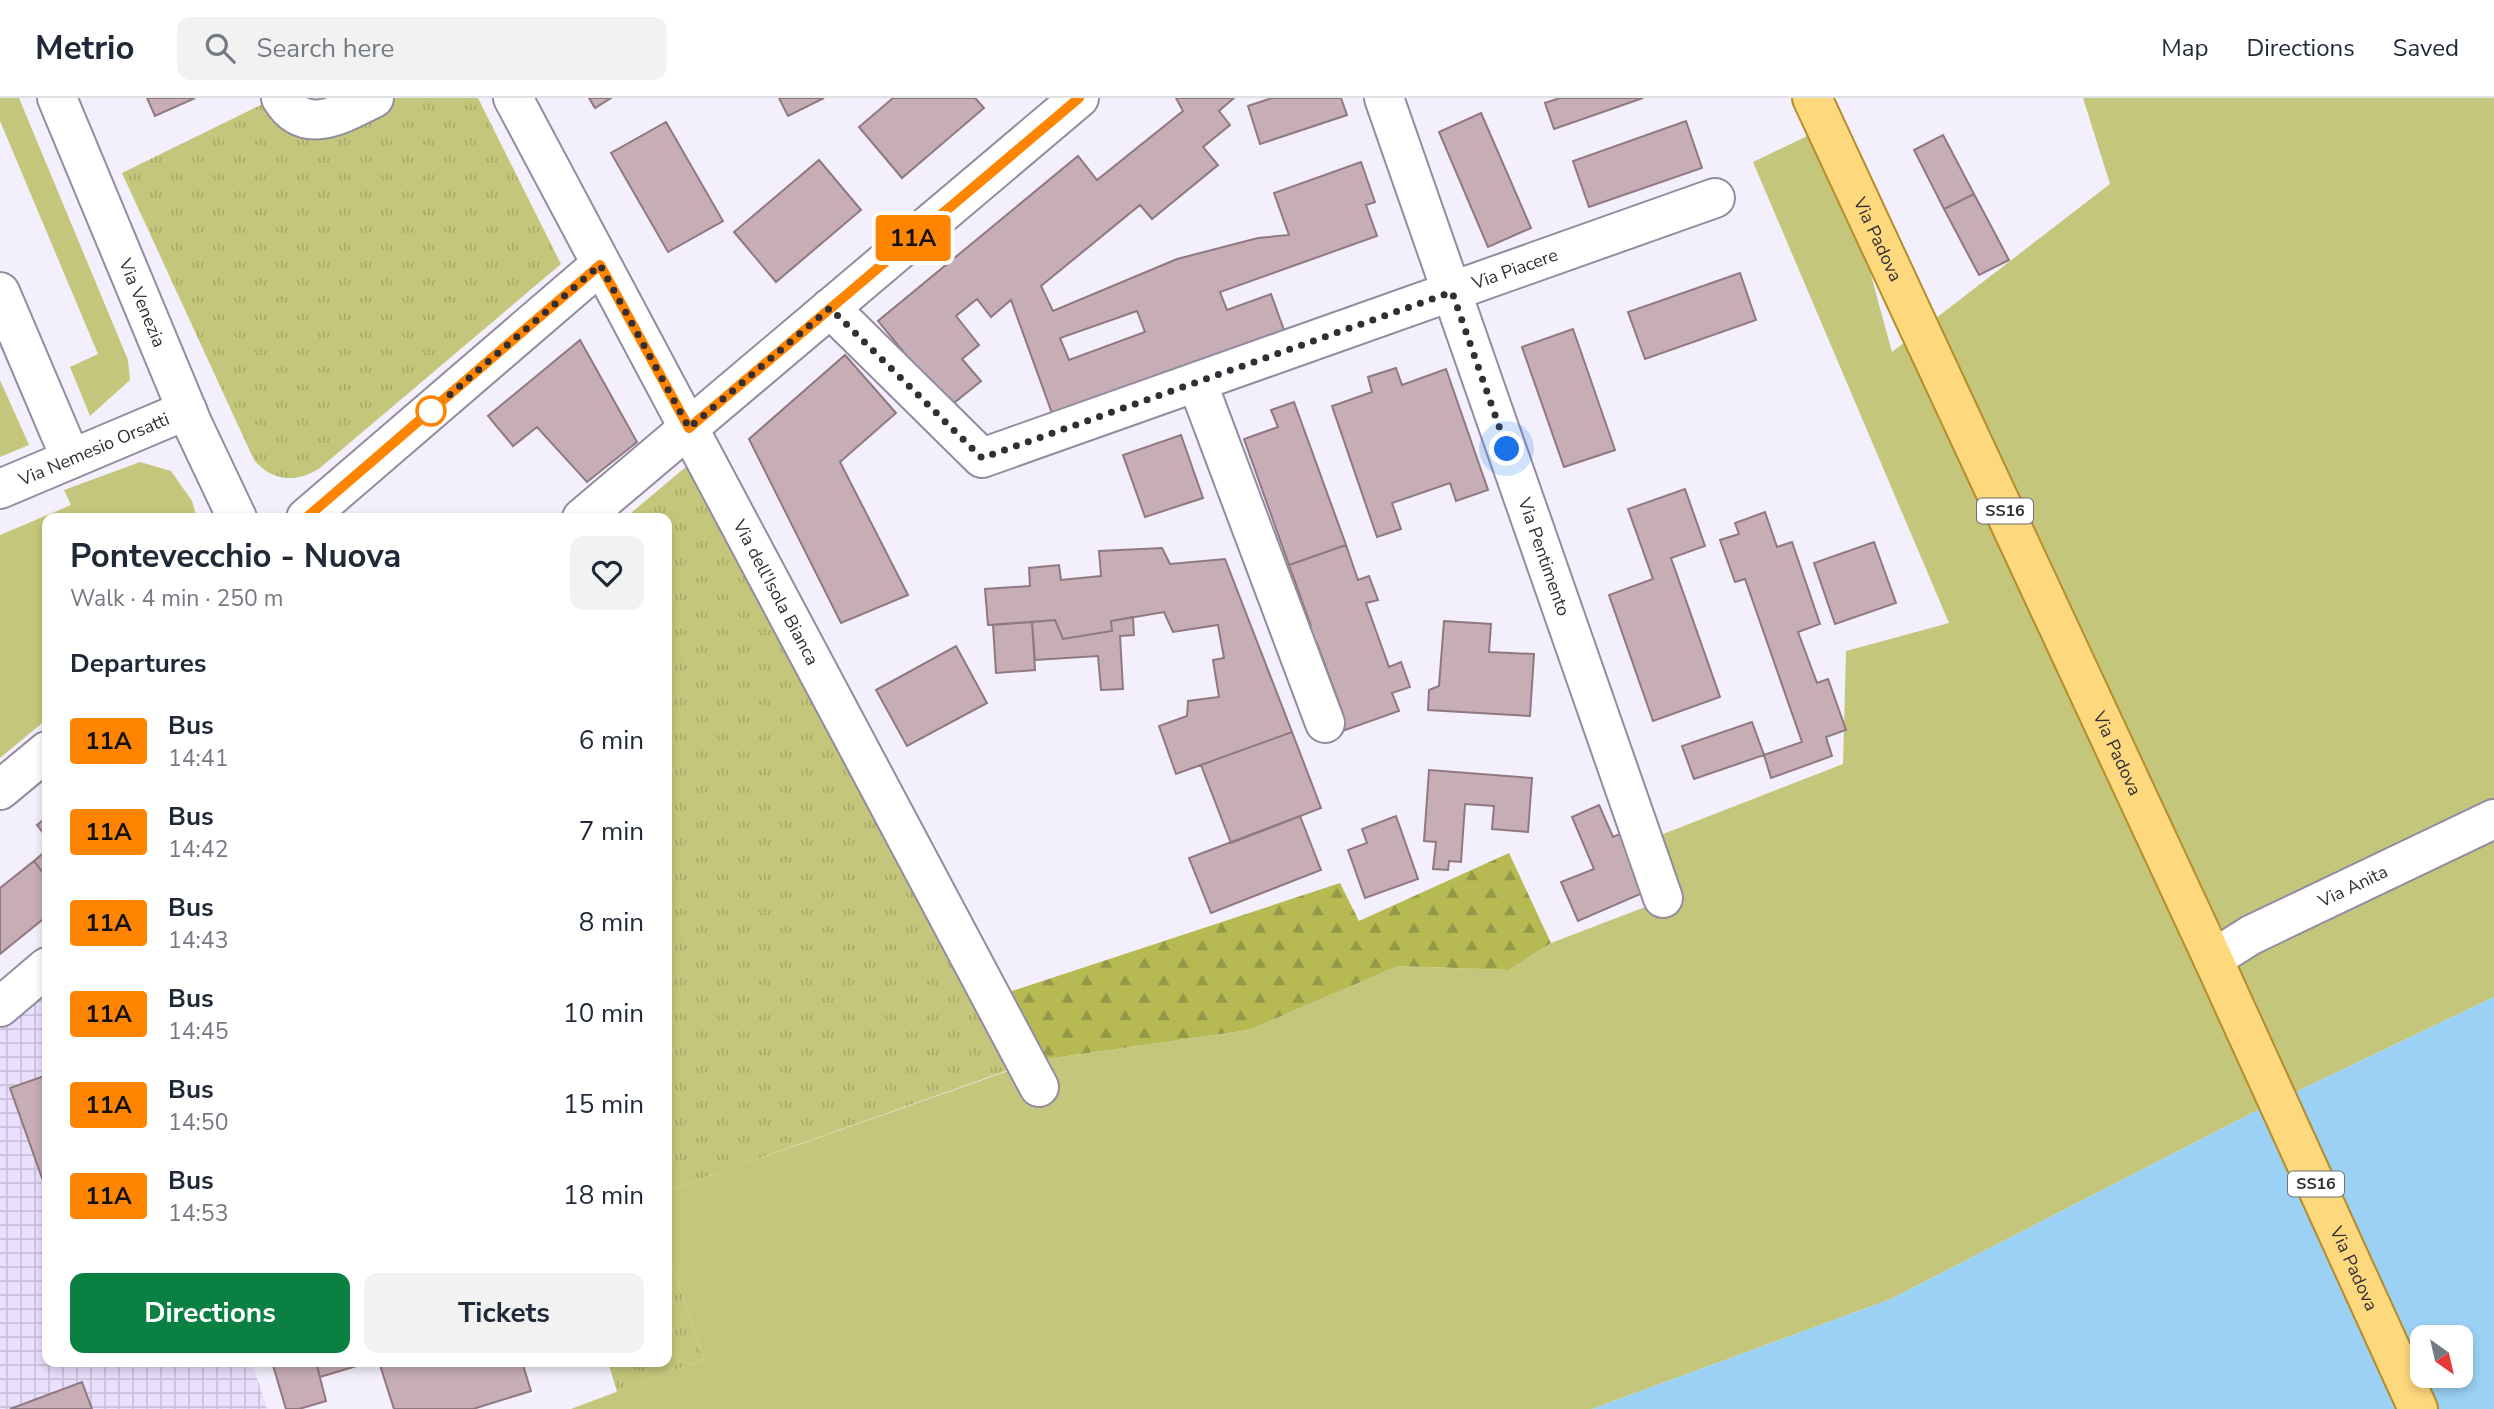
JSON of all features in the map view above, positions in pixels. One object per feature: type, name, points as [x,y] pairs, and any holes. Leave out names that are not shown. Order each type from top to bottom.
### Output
[{"type":"main road","name":"Via Padova","points":[[1812,98],[2213,959],[2418,1409]]},
{"type":"street","name":"Via Venezia","points":[[57,98],[232,513]]},
{"type":"street","points":[[281,98],[299,117],[318,121],[374,98]]},
{"type":"street","name":"Via dell'Isola Bianca","points":[[513,98],[1039,1087]]},
{"type":"street","points":[[588,513],[1079,98]]},
{"type":"street","name":"Via Pentimento","points":[[1384,98],[1663,898]]},
{"type":"street","name":"Via Piacere","points":[[830,308],[982,458],[1715,198]]},
{"type":"street","points":[[312,513],[600,265]]},
{"type":"street","points":[[0,292],[71,459]]},
{"type":"street","points":[[1197,382],[1325,723]]},
{"type":"street","name":"Via Nemesio Orsatti","points":[[0,489],[187,410]]},
{"type":"street","points":[[0,790],[42,755]]},
{"type":"street","name":"Via Anita","points":[[2213,959],[2251,935],[2494,819]]},
{"type":"street","points":[[0,1006],[42,971]]},
{"type":"shaded area","points":[[42,993],[42,1367],[254,1367],[267,1409],[0,1409],[0,1029]]},
{"type":"green space","points":[[0,98],[19,98],[128,360],[130,380],[90,416],[70,367],[98,354],[0,121]]},
{"type":"green space","points":[[387,98],[478,98],[561,264],[320,468],[294,478],[277,476],[269,473],[254,460],[122,173],[273,99],[279,112]]},
{"type":"green space","points":[[2083,98],[2494,98],[2494,997],[2254,1112],[1891,1299],[1592,1409],[571,1409],[704,1359],[672,1266],[672,1189],[1039,1060],[1249,1030],[1398,966],[1509,970],[1551,943],[1674,896],[1658,836],[1843,764],[1846,651],[1949,623],[1753,162],[1830,125],[1892,352],[2110,184]]},
{"type":"green space","points":[[0,380],[29,445],[0,457]]},
{"type":"green space","points":[[706,450],[1020,1066],[672,1189],[672,513],[631,513]]},
{"type":"green space","points":[[140,462],[171,471],[192,501],[196,513],[52,513],[71,505],[64,490]]},
{"type":"green space","points":[[42,517],[42,723],[0,758],[0,535]]},
{"type":"green space","points":[[1509,853],[1551,943],[1509,970],[1398,966],[1249,1030],[1039,1060],[1006,993],[1340,883],[1359,921]]},
{"type":"green space","points":[[672,1266],[704,1359],[617,1392],[610,1367],[672,1367]]},
{"type":"water","points":[[2494,997],[2494,1409],[1592,1409],[1891,1299],[2254,1112]]},
{"type":"building","points":[[147,98],[195,98],[155,116]]},
{"type":"building","points":[[589,98],[611,98],[595,108]]},
{"type":"building","points":[[779,98],[824,98],[788,116]]},
{"type":"building","points":[[893,98],[975,98],[984,108],[902,178],[859,127]]},
{"type":"building","points":[[1176,98],[1234,98],[1219,111],[1230,125],[1203,147],[1218,165],[1152,219],[1140,205],[1041,286],[1053,311],[1177,259],[1258,238],[1289,235],[1274,193],[1361,162],[1375,202],[1366,205],[1377,236],[1220,292],[1227,310],[1271,294],[1289,344],[1057,427],[1011,300],[991,317],[977,299],[956,316],[979,345],[962,359],[981,381],[949,407],[878,321],[1078,156],[1097,180],[1183,111]],"holes":[[[1137,311],[1145,332],[1069,360],[1060,338]]]},
{"type":"building","points":[[1272,98],[1341,98],[1347,115],[1260,144],[1248,106]]},
{"type":"building","points":[[1560,98],[1643,98],[1554,129],[1545,103]]},
{"type":"building","points":[[1481,113],[1531,228],[1488,247],[1439,132]]},
{"type":"building","points":[[1686,121],[1702,168],[1589,207],[1573,161]]},
{"type":"building","points":[[666,122],[723,221],[668,252],[611,153]]},
{"type":"building","points":[[1943,135],[1974,194],[1944,209],[1914,150]]},
{"type":"building","points":[[819,160],[861,210],[776,282],[734,232]]},
{"type":"building","points":[[1974,194],[2009,260],[1979,275],[1944,209]]},
{"type":"building","points":[[1740,273],[1756,320],[1645,359],[1628,312]]},
{"type":"building","points":[[1573,329],[1615,450],[1564,467],[1522,347]]},
{"type":"building","points":[[580,340],[637,442],[587,482],[537,427],[513,446],[488,416]]},
{"type":"building","points":[[845,355],[896,413],[840,462],[908,595],[841,623],[749,439]]},
{"type":"building","points":[[1396,368],[1402,385],[1446,369],[1488,490],[1456,501],[1450,483],[1392,503],[1401,529],[1377,537],[1332,406],[1372,392],[1368,377]]},
{"type":"building","points":[[1294,402],[1346,545],[1289,565],[1244,439],[1278,427],[1271,410]]},
{"type":"building","points":[[1181,435],[1203,498],[1145,517],[1123,455]]},
{"type":"building","points":[[1685,489],[1705,546],[1671,558],[1720,697],[1653,721],[1609,595],[1653,579],[1628,509]]},
{"type":"building","points":[[1765,512],[1777,547],[1792,542],[1820,624],[1798,632],[1817,683],[1828,679],[1846,730],[1826,737],[1832,756],[1771,778],[1764,755],[1802,742],[1745,579],[1735,582],[1720,540],[1739,534],[1735,523]]},
{"type":"building","points":[[1874,542],[1896,603],[1835,624],[1814,563]]},
{"type":"building","points":[[1346,545],[1358,580],[1369,576],[1378,600],[1366,603],[1389,667],[1401,662],[1410,687],[1392,693],[1399,711],[1334,734],[1330,723],[1344,717],[1317,643],[1298,649],[1292,633],[1311,626],[1289,565]]},
{"type":"building","points":[[1162,548],[1170,564],[1225,559],[1292,732],[1176,774],[1159,726],[1187,716],[1188,701],[1219,697],[1213,660],[1224,658],[1218,625],[1173,632],[1164,612],[1111,621],[1112,631],[1063,639],[1055,620],[988,625],[985,589],[1030,586],[1029,568],[1059,565],[1061,580],[1101,576],[1099,551]]},
{"type":"building","points":[[1133,617],[1134,635],[1120,636],[1123,689],[1101,690],[1098,656],[1035,660],[1032,622],[1055,620],[1063,639],[1112,631],[1111,621]]},
{"type":"building","points":[[1444,621],[1491,624],[1489,652],[1534,654],[1530,716],[1428,710],[1429,690],[1439,686]]},
{"type":"building","points":[[1032,622],[1035,670],[996,673],[993,625]]},
{"type":"building","points":[[956,646],[987,703],[907,746],[876,690]]},
{"type":"building","points":[[1752,722],[1764,755],[1694,779],[1682,746]]},
{"type":"building","points":[[1292,732],[1321,808],[1231,843],[1201,765]]},
{"type":"building","points":[[1429,770],[1532,778],[1528,832],[1492,829],[1494,806],[1465,804],[1461,862],[1449,861],[1448,870],[1433,869],[1436,842],[1424,841]]},
{"type":"building","points":[[1599,805],[1613,837],[1627,831],[1645,892],[1578,921],[1561,882],[1594,869],[1572,817]]},
{"type":"building","points":[[1300,816],[1321,870],[1211,913],[1189,858]]},
{"type":"building","points":[[1396,816],[1418,879],[1365,898],[1348,850],[1367,843],[1362,829]]},
{"type":"building","points":[[42,854],[42,871],[34,861]]},
{"type":"building","points":[[34,861],[42,871],[42,920],[0,954],[0,888]]},
{"type":"building","points":[[42,1077],[42,1178],[10,1088]]},
{"type":"building","points":[[273,1367],[317,1367],[326,1401],[299,1409],[286,1409]]},
{"type":"building","points":[[317,1367],[353,1367],[320,1377]]},
{"type":"building","points":[[381,1367],[524,1367],[531,1391],[473,1409],[394,1409]]},
{"type":"building","points":[[82,1382],[92,1409],[10,1409]]},
{"type":"bus line","name":"11A","points":[[312,513],[600,265],[689,428],[1079,98]]},
{"type":"route","points":[[431,411],[600,265],[689,428],[830,308],[982,458],[1452,292],[1507,449]]}]
